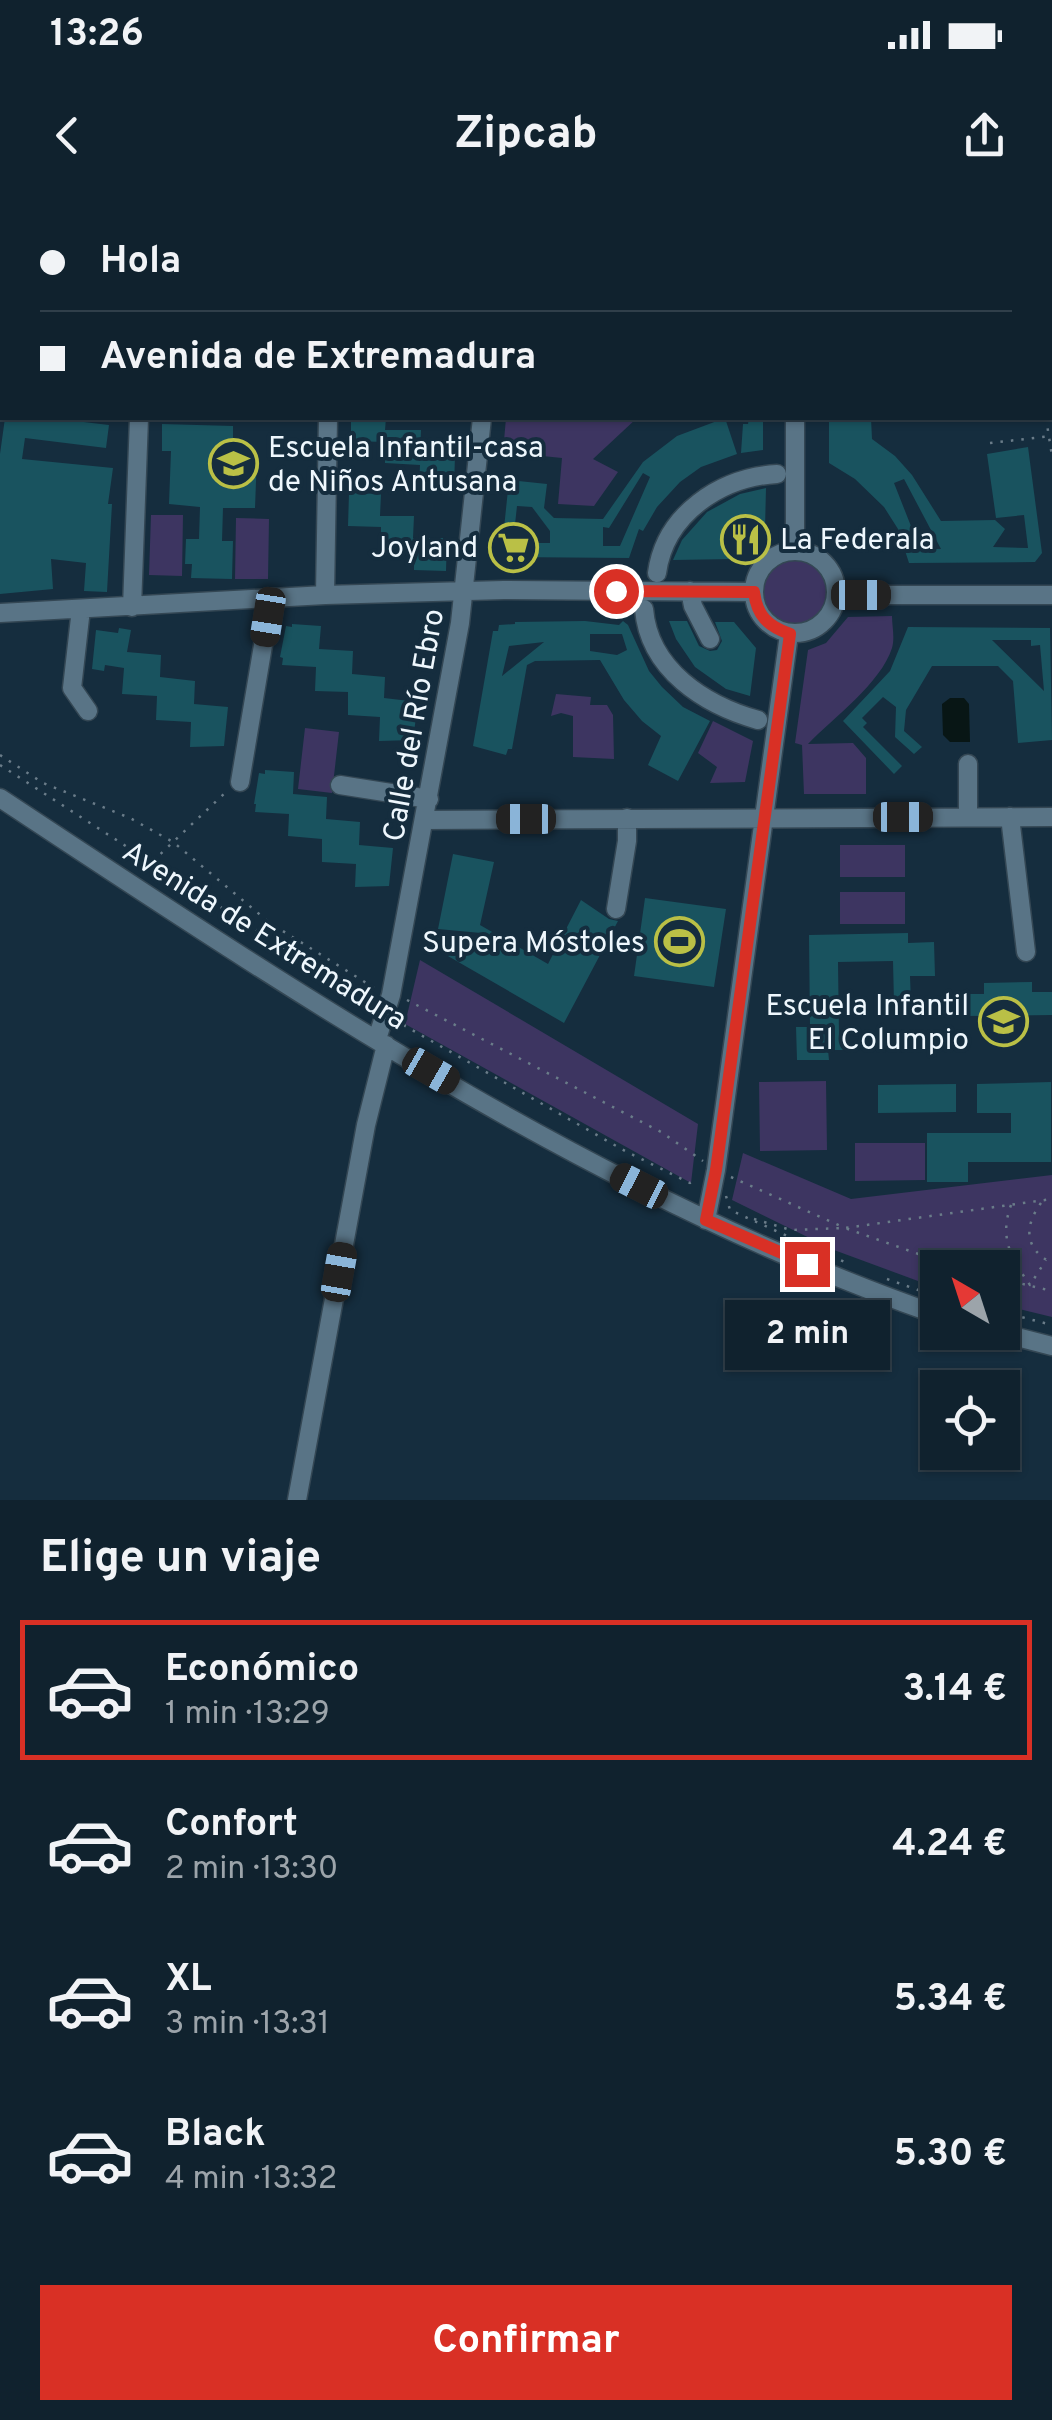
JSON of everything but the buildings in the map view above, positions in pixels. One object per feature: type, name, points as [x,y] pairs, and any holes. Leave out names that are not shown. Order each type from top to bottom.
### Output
[{"type":"street","points":[[132,607],[139,420]]},
{"type":"street","points":[[325,595],[328,420]]},
{"type":"street","name":"Calle del Río Ebro","points":[[297,1500],[429,799],[464,591],[482,420]]},
{"type":"street","points":[[795,420],[795,551]]},
{"type":"street","points":[[657,573],[668,537],[697,504],[732,482],[777,474]]},
{"type":"street","points":[[795,551],[808,552],[822,560],[835,580],[837,594],[828,618],[816,629],[790,634],[773,628],[761,616],[754,592],[762,568],[771,558],[795,551]]},
{"type":"street","points":[[0,613],[464,591],[754,592]]},
{"type":"street","points":[[690,591],[710,639]]},
{"type":"street","points":[[837,594],[1052,595]]},
{"type":"street","points":[[241,778],[271,598]]},
{"type":"street","points":[[644,609],[645,626],[661,658],[695,694],[730,712],[758,720]]},
{"type":"street","points":[[80,610],[72,688],[88,710]]},
{"type":"street","points":[[706,1220],[790,634]]},
{"type":"street","points":[[968,764],[968,817]]},
{"type":"street","points":[[340,785],[429,799]]},
{"type":"street","name":"Avenida de Extremadura","points":[[0,798],[381,1042],[548,1139],[706,1220],[920,1308]]},
{"type":"street","points":[[1010,817],[1026,952]]},
{"type":"street","points":[[424,820],[1052,817]]},
{"type":"street","points":[[616,909],[627,818]]},
{"type":"street","points":[[1020,1338],[1052,1346]]},
{"type":"path","points":[[990,443],[1050,436],[1052,456]]},
{"type":"path","points":[[0,755],[43,783],[140,822],[173,842],[270,923],[342,970],[391,996],[405,1026],[625,1151],[690,1183],[716,1170],[730,1210],[791,1230],[845,1228],[920,1255]]},
{"type":"path","points":[[0,766],[371,1004],[391,996]]},
{"type":"path","points":[[152,863],[241,778]]},
{"type":"path","points":[[1042,1200],[1030,1218],[1029,1236],[1036,1252],[1052,1262]]},
{"type":"path","points":[[1012,1203],[1005,1241],[1012,1261],[1030,1286]]},
{"type":"path","points":[[743,1215],[859,1269]]},
{"type":"path","points":[[1030,1286],[1046,1260]]},
{"type":"path","points":[[875,1274],[920,1290]]},
{"type":"path","points":[[1020,1283],[1052,1291]]},
{"type":"path","points":[[1020,1317],[1052,1325]]},
{"type":"shaded area","points":[[506,420],[635,420],[593,459],[618,472],[594,506],[558,504],[562,458],[503,452]]},
{"type":"shaded area","points":[[151,515],[183,515],[182,576],[149,575]]},
{"type":"shaded area","points":[[236,518],[269,519],[268,579],[235,579]]},
{"type":"shaded area","points":[[795,559],[818,569],[828,592],[818,615],[795,625],[772,615],[762,592],[772,569]]},
{"type":"shaded area","points":[[892,616],[892,648],[878,674],[808,744],[853,743],[866,758],[866,794],[804,794],[802,745],[795,743],[808,650],[826,643],[848,617]]},
{"type":"shaded area","points":[[556,694],[591,697],[590,705],[607,705],[613,715],[614,759],[573,757],[573,716],[551,716]]},
{"type":"shaded area","points":[[950,698],[964,698],[969,704],[970,742],[950,742],[943,735],[942,704]]},
{"type":"shaded area","points":[[713,721],[753,741],[745,782],[710,783],[717,767],[698,753]]},
{"type":"shaded area","points":[[305,728],[339,732],[332,793],[298,789]]},
{"type":"shaded area","points":[[840,845],[905,845],[905,877],[840,877]]},
{"type":"shaded area","points":[[840,892],[905,892],[905,924],[840,924]]},
{"type":"shaded area","points":[[420,960],[698,1124],[691,1183],[405,1024]]},
{"type":"shaded area","points":[[826,1081],[827,1150],[760,1151],[759,1082]]},
{"type":"shaded area","points":[[855,1143],[925,1143],[925,1180],[855,1181]]},
{"type":"shaded area","points":[[743,1153],[851,1199],[1052,1175],[1052,1317],[1020,1309],[1020,1250],[920,1250],[920,1282],[834,1250],[732,1200]]},
{"type":"place","name":"Escuela Infantil-casa de Niños Antusana","points":[[233,464]]},
{"type":"place","name":"La Federala","points":[[745,539]]},
{"type":"place","name":"Joyland","points":[[513,547]]},
{"type":"place","name":"Supera Móstoles","points":[[680,942]]},
{"type":"place","name":"Escuela Infantil El Columpio","points":[[1004,1022]]},
{"type":"route","points":[[616,591],[754,592],[761,616],[773,628],[790,634],[706,1220],[807,1264]]}]
